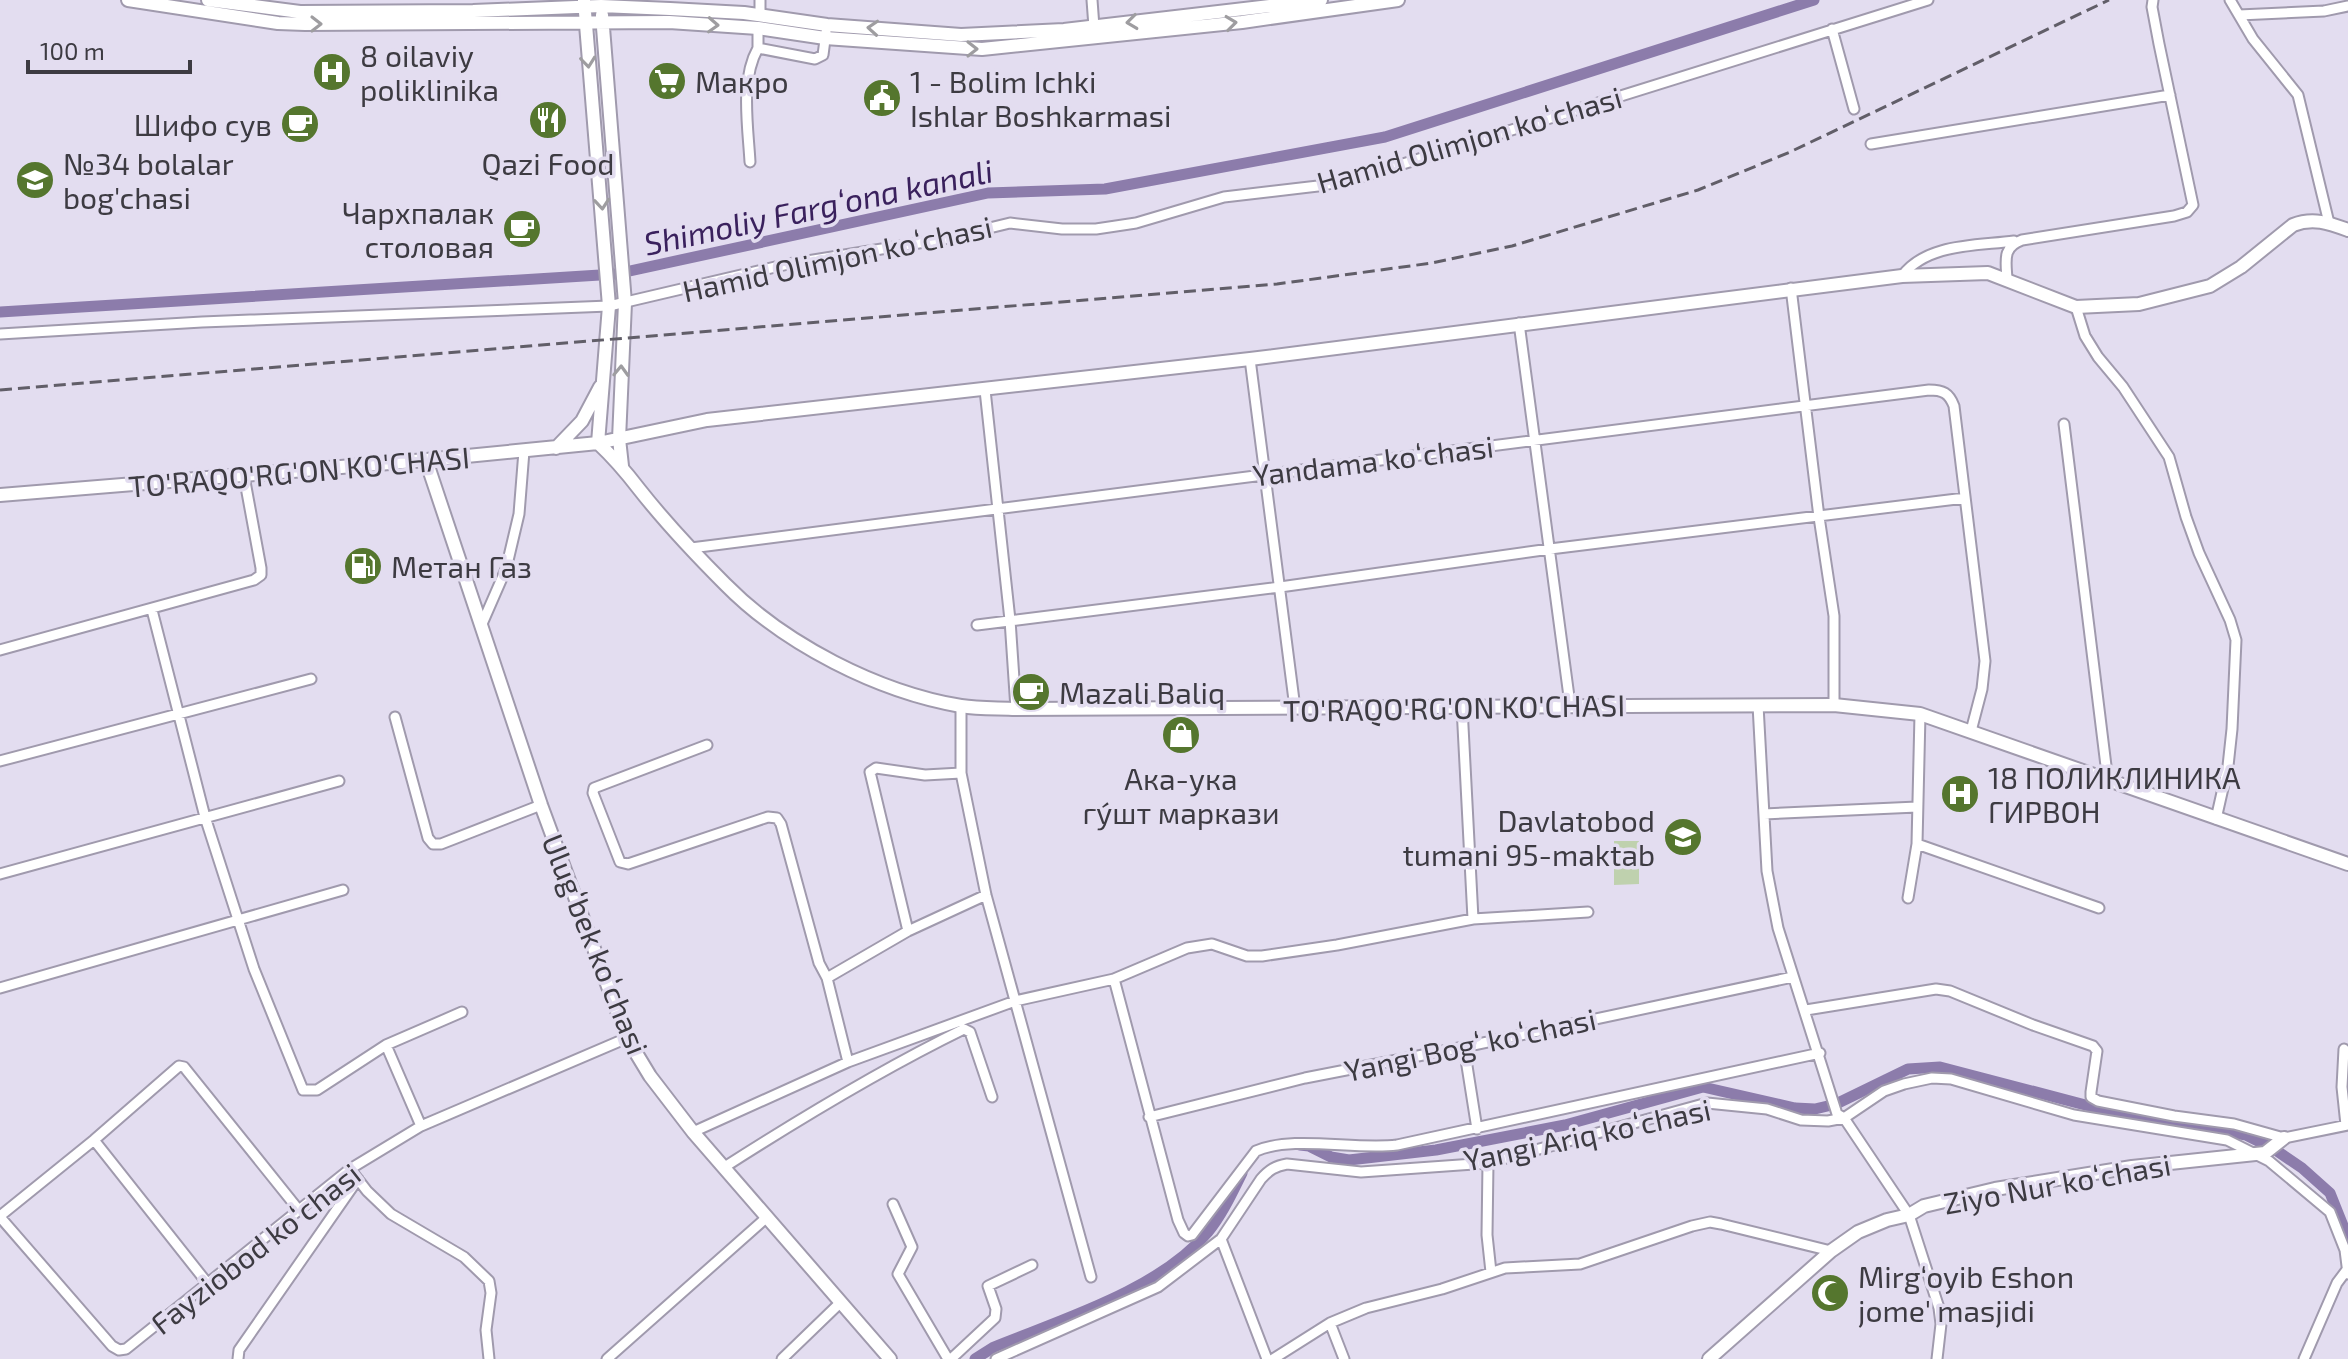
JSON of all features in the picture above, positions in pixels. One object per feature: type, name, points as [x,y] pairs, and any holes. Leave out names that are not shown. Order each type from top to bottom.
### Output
[{"type":"main road","points":[[128,0],[178,4],[305,24],[759,21]]},
{"type":"main road","points":[[208,0],[300,12],[434,12],[601,3],[982,49],[1242,22],[1398,0]]},
{"type":"main road","points":[[826,32],[961,35],[1094,27],[1321,0]]},
{"type":"main road","points":[[601,3],[625,303],[619,439],[622,466]]},
{"type":"main road","points":[[584,4],[609,306],[598,443]]},
{"type":"main road","points":[[2076,307],[2139,304],[2210,286],[2241,267],[2293,225],[2312,220],[2348,230]]},
{"type":"main road","name":"TO'RAQO'RG'ON KO'CHASI","points":[[0,495],[556,448],[598,443],[707,420],[1250,359],[1902,276],[1988,273],[2076,307]]},
{"type":"main road","points":[[556,448],[582,421],[604,381]]},
{"type":"main road","name":"TO'RAQO'RG'ON KO'CHASI","points":[[598,443],[622,466],[638,488],[727,586],[792,639],[834,663],[887,685],[961,706],[1016,709],[1834,705],[1920,714],[2348,864]]},
{"type":"main road","name":"Ulugʻbek koʻchasi","points":[[426,460],[541,805],[627,1038],[650,1076],[693,1132],[890,1359]]},
{"type":"main road","points":[[2259,1154],[2284,1138]]},
{"type":"main road","name":"Ziyo Nur koʻchasi","points":[[1709,1359],[1831,1251],[1858,1232],[1909,1215],[1924,1206],[1995,1189],[2132,1167],[2259,1154]]},
{"type":"street","points":[[750,162],[748,81],[758,48],[760,0]]},
{"type":"street","points":[[1092,0],[1094,27]]},
{"type":"street","name":"Hamid Olimjon koʻchasi","points":[[0,334],[202,322],[609,306],[788,264],[944,239],[1010,223],[1096,229],[1136,223],[1224,197],[1358,178],[1928,0]]},
{"type":"street","points":[[1902,276],[1911,265],[1932,252],[2174,216],[2191,209],[2194,200],[2170,95],[2153,0]]},
{"type":"street","points":[[2230,0],[2265,57],[2287,78],[2298,95],[2329,223]]},
{"type":"street","points":[[2239,15],[2324,11],[2348,6]]},
{"type":"street","points":[[1832,29],[1854,109]]},
{"type":"street","points":[[758,48],[819,59],[823,55],[826,32]]},
{"type":"street","points":[[1871,144],[2170,95]]},
{"type":"street","points":[[2007,279],[2006,250],[2012,243],[2022,240]]},
{"type":"street","points":[[1791,288],[1834,616],[1834,705]]},
{"type":"street","points":[[2076,307],[2092,347],[2123,387],[2169,457],[2186,517],[2233,630],[2232,729],[2228,766],[2216,819]]},
{"type":"street","points":[[1519,323],[1570,704]]},
{"type":"street","points":[[1250,359],[1295,708]]},
{"type":"street","points":[[985,390],[1010,620],[1016,709]]},
{"type":"street","name":"Yandama koʻchasi","points":[[691,548],[1942,390],[1950,396],[1954,406],[1985,661],[1982,689],[1971,731]]},
{"type":"street","points":[[2064,424],[2108,782]]},
{"type":"street","points":[[482,624],[506,569],[519,514],[524,451]]},
{"type":"street","points":[[0,650],[254,580],[261,575],[244,476]]},
{"type":"street","points":[[977,625],[1965,498]]},
{"type":"street","points":[[152,610],[205,817],[254,969],[303,1090],[317,1090],[386,1045],[462,1012]]},
{"type":"street","points":[[0,761],[311,679]]},
{"type":"street","points":[[1758,705],[1767,871],[1778,928],[1833,1099],[1841,1116],[1909,1215],[1939,1308],[1941,1324],[1937,1359]]},
{"type":"street","points":[[961,706],[961,773],[986,895],[1091,1277]]},
{"type":"street","points":[[1462,707],[1473,919]]},
{"type":"street","points":[[1908,898],[1917,844],[1920,714]]},
{"type":"street","points":[[395,717],[428,838],[433,844],[441,844],[541,805]]},
{"type":"street","points":[[707,745],[594,788],[593,793],[613,851],[620,862],[628,864],[768,817],[777,818],[819,963],[827,978],[848,1062]]},
{"type":"street","points":[[908,931],[870,772],[876,768],[925,775],[961,773]]},
{"type":"street","points":[[0,874],[339,781]]},
{"type":"street","points":[[1764,814],[1917,807]]},
{"type":"street","points":[[1917,844],[2099,908]]},
{"type":"street","points":[[0,988],[343,890]]},
{"type":"street","points":[[827,978],[908,931],[986,895]]},
{"type":"street","points":[[693,1132],[848,1062],[1015,1001],[1114,979],[1187,948],[1212,944],[1247,956],[1262,956],[1473,919],[1588,912]]},
{"type":"street","name":"Yangi Bogʻ koʻchasi","points":[[1149,1117],[1305,1078],[1793,977]]},
{"type":"street","points":[[1114,979],[1178,1220],[1187,1236],[1192,1235],[1256,1151],[1270,1145],[1285,1143],[1369,1148],[1397,1145],[1820,1053]]},
{"type":"street","points":[[1806,1010],[1921,990],[1950,991],[2093,1046],[2097,1051],[2091,1097],[2098,1101],[2234,1124],[2284,1138],[2347,1125],[2342,1087],[2344,1049]]},
{"type":"street","points":[[723,1168],[804,1116],[906,1057],[964,1029],[970,1032],[992,1097]]},
{"type":"street","name":"Fayziobod koʻchasi","points":[[0,1216],[112,1346],[119,1350],[130,1347],[350,1169],[421,1126],[627,1038]]},
{"type":"street","points":[[386,1045],[421,1126]]},
{"type":"street","points":[[1464,1047],[1477,1129]]},
{"type":"street","points":[[0,1216],[94,1140],[174,1068],[182,1066],[298,1209]]},
{"type":"street","points":[[1841,1116],[1884,1091],[1932,1078],[1944,1078],[2074,1115],[2227,1140],[2259,1154],[2330,1212],[2345,1250],[2347,1273],[2337,1283],[2304,1359]]},
{"type":"street","name":"Yangi Ariq koʻchasi","points":[[996,1359],[1158,1287],[1221,1239],[1268,1170],[1278,1166],[1287,1164],[1361,1172],[1488,1163],[1707,1103],[1767,1109],[1801,1120],[1828,1121],[1841,1116]]},
{"type":"street","points":[[94,1140],[208,1284]]},
{"type":"street","points":[[1488,1163],[1487,1235],[1491,1272]]},
{"type":"street","points":[[350,1169],[391,1214],[464,1257],[489,1281],[491,1293],[486,1330],[489,1359]]},
{"type":"street","points":[[238,1359],[239,1350],[358,1179]]},
{"type":"street","points":[[893,1204],[912,1247],[898,1274],[950,1359],[995,1318],[996,1309],[988,1286],[1032,1265]]},
{"type":"street","points":[[607,1359],[766,1218]]},
{"type":"street","points":[[1221,1239],[1270,1359],[1330,1323],[1366,1308],[1519,1265],[1580,1264],[1710,1222],[1831,1251]]},
{"type":"street","points":[[782,1359],[841,1302]]},
{"type":"street","points":[[1330,1323],[1344,1359]]},
{"type":"green space","points":[[1614,841],[1639,841],[1639,884],[1614,885]]},
{"type":"waterway","name":"Shimoliy Fargʻona kanali","points":[[0,312],[616,274],[988,193],[1105,189],[1385,137],[1814,0]]},
{"type":"waterway","points":[[1300,1145],[1331,1157],[1349,1160],[1436,1150],[1565,1125],[1703,1087],[1795,1108],[1815,1109],[1836,1104],[1908,1069],[1940,1067],[2093,1107],[2246,1135],[2302,1168],[2330,1193],[2348,1238]]},
{"type":"waterway","points":[[975,1359],[994,1347],[1108,1301],[1164,1270],[1208,1232],[1242,1173]]},
{"type":"railway","points":[[0,390],[1277,284],[1432,263],[1512,246],[1698,190],[1790,152],[2109,0]]},
{"type":"place","name":"8 oilaviy poliklinika","points":[[332,72]]},
{"type":"place","name":"Макро","points":[[667,81]]},
{"type":"place","name":"1 - Bolim Ichki Ishlar Boshkarmasi","points":[[882,98]]},
{"type":"place","name":"Qazi Food","points":[[548,120]]},
{"type":"place","name":"Шифо сув","points":[[300,124]]},
{"type":"place","name":"№34 bolalar bog'chasi","points":[[35,180]]},
{"type":"place","name":"Чархпалак столовая","points":[[522,229]]},
{"type":"place","name":"Метан Газ","points":[[363,566]]},
{"type":"place","name":"Mazali Baliq","points":[[1031,692]]},
{"type":"place","name":"Ака-ука гу́шт маркази","points":[[1181,735]]},
{"type":"place","name":"18 ПОЛИКЛИНИКА ГИРВОН","points":[[1960,794]]},
{"type":"place","name":"Davlatobod tumani 95-maktab","points":[[1683,837]]},
{"type":"place","name":"Mirg‘oyib Eshon jome' masjidi","points":[[1830,1293]]}]
